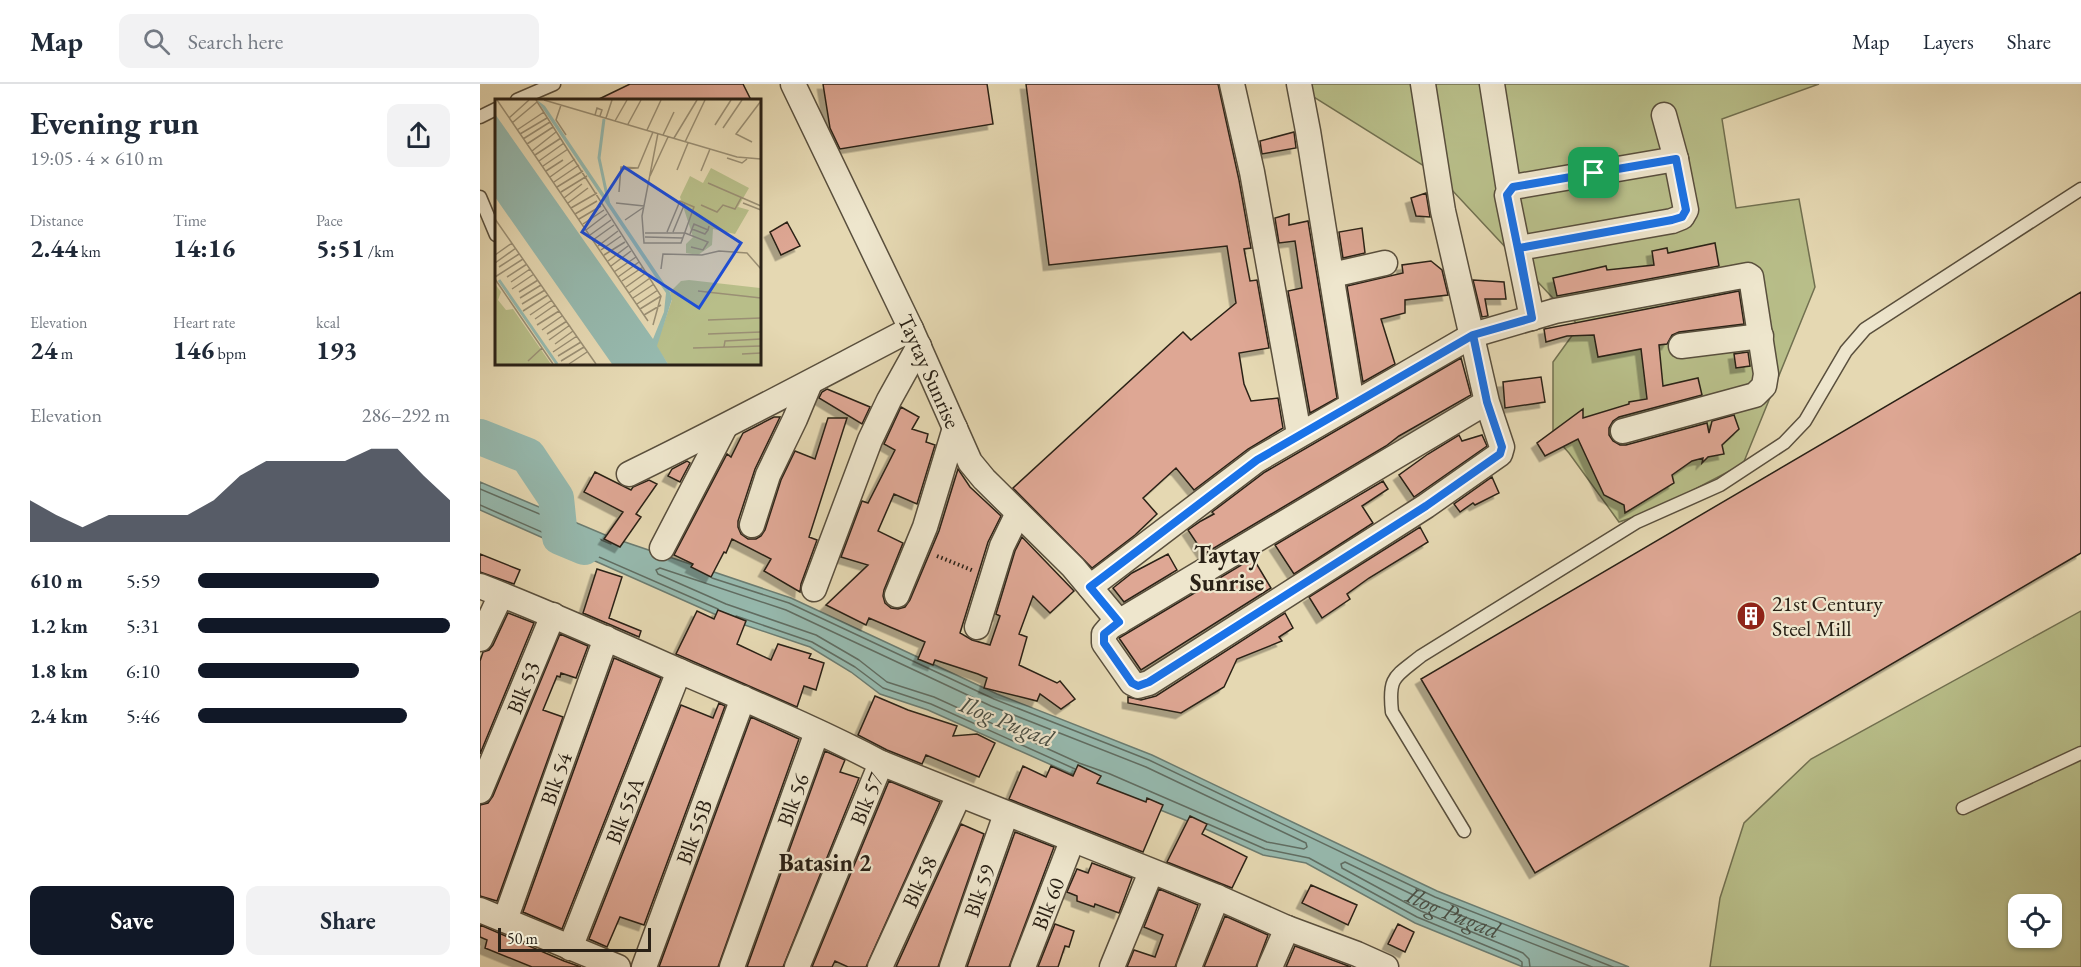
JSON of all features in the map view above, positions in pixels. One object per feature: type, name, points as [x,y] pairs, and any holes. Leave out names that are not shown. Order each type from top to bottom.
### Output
[{"type":"street","name":"Taytay Sunrise","points":[[793,84],[915,338],[969,462],[1090,587],[1119,622]]},
{"type":"street","points":[[1233,84],[1252,172],[1299,434]]},
{"type":"street","points":[[1299,84],[1352,404]]},
{"type":"street","points":[[1423,84],[1443,211],[1487,402],[1502,447],[1500,454],[1387,531],[1143,686],[1132,683],[1104,643],[1104,634],[1119,622],[1487,402]]},
{"type":"street","points":[[1492,84],[1509,191],[1507,195],[1532,318]]},
{"type":"street","points":[[1519,248],[1682,217],[1686,210],[1664,115]]},
{"type":"street","points":[[1509,191],[1513,187],[1676,159]]},
{"type":"street","points":[[1332,275],[1385,263]]},
{"type":"street","points":[[1090,587],[1257,460],[1473,335],[1555,311],[1748,275],[1753,279],[1767,374],[1764,386],[1755,395],[1623,431]]},
{"type":"street","points":[[1681,346],[1761,336]]},
{"type":"street","points":[[629,474],[810,382],[915,338]]},
{"type":"street","points":[[814,589],[870,440],[915,338]]},
{"type":"street","points":[[752,525],[768,476],[810,382]]},
{"type":"street","points":[[662,548],[725,427]]},
{"type":"street","points":[[897,595],[925,527],[955,428]]},
{"type":"street","points":[[977,627],[1002,546],[1018,513]]},
{"type":"street","points":[[480,639],[491,591],[553,615],[743,698],[881,763],[1217,897],[1354,960],[1386,967]]},
{"type":"street","name":"Blk 53","points":[[480,791],[553,615]]},
{"type":"street","name":"Blk 54","points":[[505,921],[606,638]]},
{"type":"street","name":"Blk 55A","points":[[570,948],[679,671]]},
{"type":"street","name":"Blk 55B","points":[[644,967],[743,698]]},
{"type":"street","name":"Blk 56","points":[[732,967],[817,732]]},
{"type":"street","name":"Blk 57","points":[[797,967],[881,763]]},
{"type":"street","name":"Blk 58","points":[[880,967],[959,795]]},
{"type":"street","name":"Blk 59","points":[[952,967],[1006,814]]},
{"type":"street","name":"Blk 60","points":[[1023,967],[1072,841]]},
{"type":"street","points":[[1112,967],[1151,872]]},
{"type":"street","points":[[1189,967],[1217,897]]},
{"type":"street","points":[[480,910],[618,967]]},
{"type":"street","points":[[1270,967],[1287,928]]},
{"type":"lane","points":[[519,99],[554,84]]},
{"type":"lane","points":[[480,117],[495,110]]},
{"type":"lane","points":[[1464,831],[1392,712],[1390,692],[1395,677],[1421,656],[1637,522],[1720,485],[1784,443],[1805,422],[1846,351],[1864,329],[2081,189]]},
{"type":"lane","points":[[480,197],[495,233]]},
{"type":"lane","points":[[1963,808],[2081,753]]},
{"type":"path","points":[[917,547],[992,578]]},
{"type":"green space","points":[[1293,84],[1819,84],[1722,119],[1736,208],[1799,199],[1815,287],[1743,464],[1657,509],[1619,522],[1569,453],[1553,435],[1553,362],[1579,326],[1437,174]]},
{"type":"green space","points":[[2081,611],[2081,967],[1710,967],[1720,898],[1744,823],[1811,759]]},
{"type":"water","points":[[480,482],[610,537],[791,598],[997,694],[1152,755],[1437,891],[1629,967],[1523,967],[1415,923],[1306,863],[1263,855],[928,710],[880,694],[851,672],[810,647],[721,617],[480,510]]},
{"type":"building","points":[[630,84],[743,84],[750,99],[599,99]]},
{"type":"building","points":[[823,84],[987,84],[993,124],[840,149],[830,128]]},
{"type":"building","points":[[1026,84],[1218,84],[1251,248],[1244,249],[1250,281],[1257,280],[1269,348],[1239,353],[1244,384],[1251,401],[1278,398],[1283,428],[1248,449],[1194,490],[1176,468],[1143,498],[1157,514],[1135,535],[1092,568],[1013,488],[1183,332],[1191,340],[1236,303],[1227,246],[1049,265]]},
{"type":"building","points":[[1294,132],[1296,148],[1262,154],[1260,141]]},
{"type":"building","points":[[1426,193],[1430,217],[1416,216],[1411,198]]},
{"type":"building","points":[[1289,214],[1289,225],[1308,221],[1337,398],[1310,413],[1288,291],[1302,288],[1295,241],[1279,243],[1275,218]]},
{"type":"building","points":[[787,222],[800,246],[781,255],[770,232]]},
{"type":"building","points":[[1362,228],[1365,253],[1343,258],[1339,232]]},
{"type":"building","points":[[1715,243],[1719,266],[1557,296],[1553,278],[1606,266],[1607,270],[1654,265],[1652,251],[1667,248],[1668,253]]},
{"type":"building","points":[[1431,261],[1442,270],[1448,295],[1405,300],[1405,313],[1381,319],[1395,364],[1363,382],[1347,286],[1403,273],[1402,265]]},
{"type":"building","points":[[1473,280],[1504,282],[1506,299],[1485,299],[1488,316],[1482,317]]},
{"type":"building","points":[[1739,291],[1744,324],[1679,332],[1672,335],[1667,344],[1659,345],[1663,386],[1698,378],[1702,395],[1619,417],[1609,428],[1609,435],[1613,441],[1626,445],[1707,423],[1709,433],[1712,421],[1734,415],[1739,429],[1722,445],[1724,454],[1708,457],[1702,463],[1703,458],[1692,461],[1672,475],[1674,483],[1625,513],[1624,505],[1604,495],[1578,439],[1545,456],[1537,443],[1583,409],[1583,418],[1629,404],[1629,402],[1647,399],[1641,349],[1598,357],[1594,335],[1567,336],[1546,342],[1544,329]]},
{"type":"building","name":"21st Century Steel Mill","points":[[2081,292],[2081,553],[1535,873],[1421,679]]},
{"type":"building","points":[[1748,352],[1750,366],[1736,368],[1734,354]]},
{"type":"building","points":[[1461,358],[1471,395],[1204,554],[1188,530],[1214,514],[1212,512],[1265,472]]},
{"type":"building","points":[[1541,377],[1545,402],[1505,408],[1503,382]]},
{"type":"building","points":[[827,389],[870,407],[862,424],[819,398]]},
{"type":"building","points":[[901,407],[919,417],[912,429],[928,434],[926,442],[935,445],[917,504],[894,494],[878,531],[903,543],[884,590],[885,603],[891,608],[898,609],[905,607],[910,600],[939,531],[958,469],[970,487],[1001,516],[988,542],[960,633],[972,640],[990,645],[1000,616],[996,614],[1015,551],[1022,537],[1074,591],[1050,613],[1033,596],[1019,634],[1027,637],[1019,665],[1057,683],[1060,681],[1075,699],[1061,709],[1040,694],[1037,701],[984,688],[987,678],[978,674],[935,660],[933,665],[918,659],[925,642],[869,618],[866,625],[826,605],[868,565],[841,557],[862,501],[868,503],[895,450],[884,444]]},
{"type":"building","points":[[774,417],[780,417],[755,469],[738,521],[741,534],[748,539],[756,539],[765,530],[781,480],[795,451],[815,459],[828,418],[847,418],[809,537],[817,540],[800,592],[764,571],[771,559],[732,539],[711,577],[691,567],[693,564],[674,555],[727,454],[731,457],[743,433]]},
{"type":"building","points":[[1459,435],[1462,441],[1482,435],[1487,446],[1414,497],[1399,475]]},
{"type":"building","points":[[687,461],[690,463],[680,482],[668,476],[672,469]]},
{"type":"building","points":[[595,472],[631,490],[649,480],[657,484],[636,514],[641,517],[620,547],[604,539],[623,512],[584,492]]},
{"type":"building","points":[[1492,477],[1499,493],[1475,505],[1473,503],[1460,512],[1454,504]]},
{"type":"building","points":[[1383,481],[1388,489],[1362,506],[1373,523],[1294,574],[1275,545]]},
{"type":"building","points":[[1420,527],[1428,542],[1369,578],[1347,594],[1350,599],[1322,618],[1309,597]]},
{"type":"building","points":[[480,554],[520,570],[514,584],[480,572]]},
{"type":"building","points":[[1168,554],[1177,570],[1124,602],[1113,588],[1132,573]]},
{"type":"building","points":[[1253,558],[1271,588],[1141,670],[1119,638]]},
{"type":"building","points":[[597,569],[622,577],[609,618],[641,631],[639,637],[583,613]]},
{"type":"building","points":[[718,610],[746,621],[737,644],[771,660],[778,644],[811,654],[809,658],[824,663],[816,690],[804,686],[797,707],[676,654],[697,611],[714,619]]},
{"type":"building","points":[[508,613],[534,623],[480,754],[480,661],[483,652],[489,650],[493,645]]},
{"type":"building","points":[[1285,613],[1293,628],[1279,637],[1282,641],[1237,659],[1224,687],[1181,713],[1128,703],[1128,697],[1141,700],[1156,696]]},
{"type":"building","points":[[560,634],[588,646],[576,678],[561,673],[560,677],[557,676],[543,710],[563,717],[497,901],[480,896],[480,805],[488,803],[493,796]]},
{"type":"building","points":[[614,658],[661,678],[562,929],[523,912]]},
{"type":"building","points":[[875,696],[908,710],[957,726],[953,736],[977,734],[995,743],[979,777],[926,755],[922,764],[858,735]]},
{"type":"building","points":[[719,703],[725,706],[644,925],[620,917],[607,947],[589,939],[681,705],[713,718]]},
{"type":"building","points":[[751,717],[799,739],[718,967],[659,967]]},
{"type":"building","points":[[825,751],[845,760],[840,772],[859,778],[783,967],[747,967]]},
{"type":"building","points":[[1078,765],[1101,776],[1097,783],[1146,802],[1147,798],[1163,805],[1143,852],[1009,799],[1023,766],[1046,777],[1051,766],[1073,776]]},
{"type":"building","points":[[889,781],[940,802],[866,967],[848,967],[835,961],[832,967],[812,967]]},
{"type":"building","points":[[1190,816],[1207,824],[1202,834],[1247,857],[1232,888],[1167,862]]},
{"type":"building","points":[[961,824],[984,834],[938,967],[896,967]]},
{"type":"building","points":[[1015,832],[1054,847],[1009,967],[967,967]]},
{"type":"building","points":[[1092,863],[1132,878],[1119,913],[1095,904],[1094,907],[1077,901],[1077,896],[1067,892],[1077,869],[1088,873]]},
{"type":"building","points":[[1311,885],[1357,905],[1348,925],[1302,903]]},
{"type":"building","points":[[1159,889],[1198,905],[1175,967],[1127,967],[1134,950],[1155,957],[1163,935],[1144,927]]},
{"type":"building","points":[[1225,916],[1268,935],[1256,967],[1204,967]]},
{"type":"building","points":[[1055,924],[1074,931],[1069,947],[1065,946],[1058,967],[1038,967]]},
{"type":"building","points":[[1398,924],[1414,932],[1405,952],[1388,944]]},
{"type":"building","points":[[480,925],[581,967],[532,967],[485,948],[487,940],[480,937]]},
{"type":"building","points":[[1295,946],[1351,967],[1286,967]]},
{"type":"waterway","name":"Ilog Pugad","points":[[480,437],[528,456],[556,498],[560,537],[584,547]]},
{"type":"place","name":"21st Century Steel Mill","points":[[1751,616]]},
{"type":"district","name":"Taytay Sunrise","points":[[1227,568]]},
{"type":"district","name":"Batasin 2","points":[[825,862]]},
{"type":"route","points":[[1594,173],[1513,187],[1507,195],[1532,318],[1473,335],[1299,434],[1257,460],[1090,587],[1119,622],[1104,634],[1104,643],[1132,683],[1143,686],[1318,573],[1377,538],[1500,454],[1502,447],[1487,402],[1473,335],[1532,318],[1519,248],[1672,220],[1682,217],[1686,210],[1676,159],[1594,173]]}]
